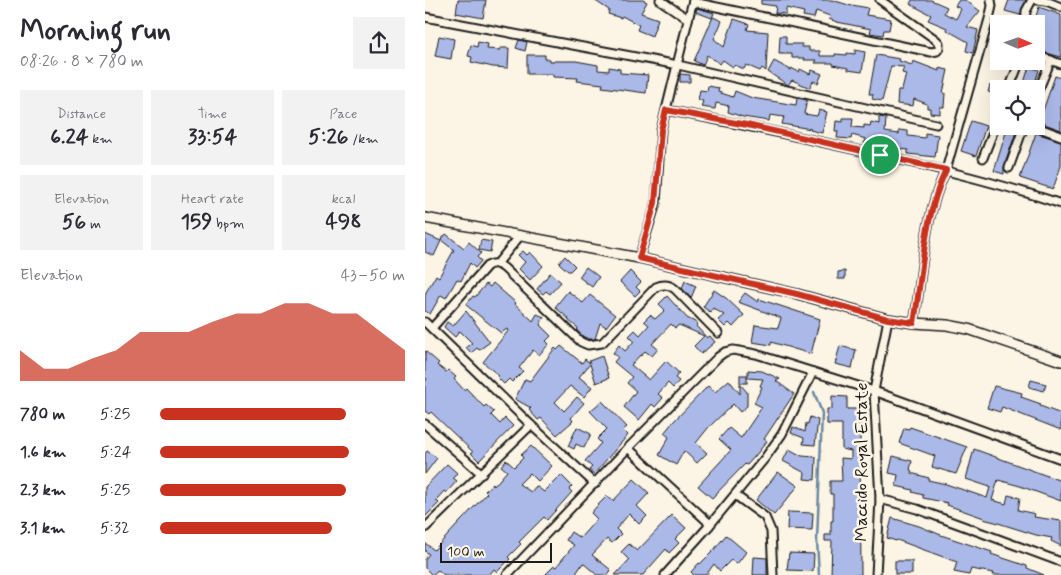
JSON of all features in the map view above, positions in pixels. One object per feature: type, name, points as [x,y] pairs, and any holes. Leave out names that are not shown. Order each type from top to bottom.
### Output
[{"type":"street","points":[[659,0],[689,19]]},
{"type":"street","points":[[639,258],[655,203],[661,130],[693,1],[931,52],[937,51],[939,43],[935,39],[880,0]]},
{"type":"street","points":[[1026,15],[1032,0]]},
{"type":"street","points":[[1037,0],[1046,1],[1061,7]]},
{"type":"street","points":[[914,323],[931,212],[937,190],[946,170],[992,2]]},
{"type":"street","points":[[425,17],[678,65],[935,124]]},
{"type":"street","points":[[1045,58],[1061,64]]},
{"type":"street","points":[[1043,80],[1051,60]]},
{"type":"street","points":[[666,110],[747,125],[946,170],[1022,190],[1061,204]]},
{"type":"street","points":[[1045,130],[1061,136]]},
{"type":"street","points":[[983,158],[992,135]]},
{"type":"street","points":[[1009,168],[1021,135]]},
{"type":"street","points":[[425,218],[639,258],[787,291],[888,319],[968,329],[1061,361]]},
{"type":"street","points":[[497,264],[519,237]]},
{"type":"street","points":[[432,328],[487,266],[492,263],[497,264],[581,342],[588,345],[602,343],[656,287],[665,285],[670,285],[675,289],[718,333]]},
{"type":"street","name":"Maccido Royal Estate","points":[[876,575],[880,499],[874,391],[888,319]]},
{"type":"street","points":[[425,322],[595,484]]},
{"type":"street","points":[[507,575],[628,448],[725,352],[741,351],[756,354],[874,391],[1061,459]]},
{"type":"street","points":[[665,575],[709,526],[765,458],[782,434],[813,372]]},
{"type":"street","points":[[425,424],[481,474]]},
{"type":"street","points":[[425,528],[531,425]]},
{"type":"street","points":[[628,448],[707,521],[709,526]]},
{"type":"street","points":[[735,495],[765,517],[771,531],[773,575]]},
{"type":"street","points":[[880,499],[917,509],[1061,562]]},
{"type":"building","points":[[458,0],[486,0],[483,18],[456,13]]},
{"type":"building","points":[[594,0],[643,0],[647,2],[641,13],[658,19],[652,36],[637,30],[639,25],[622,16],[621,18],[608,14],[609,10]]},
{"type":"building","points":[[761,0],[832,0],[852,6],[868,8],[866,15],[891,19],[889,30],[884,30],[883,35],[870,33],[871,29],[837,22],[829,19],[830,16],[816,11],[814,18],[803,16],[804,12],[786,8],[786,14],[775,13],[776,6],[761,4]]},
{"type":"building","points":[[912,0],[931,0],[947,7],[944,13],[956,19],[961,9],[955,6],[959,0],[965,0],[980,11],[967,27],[978,30],[973,53],[966,51],[968,42],[947,30],[947,28],[928,20],[931,15],[910,4]]},
{"type":"building","points":[[1009,0],[1026,0],[1020,15],[1005,11]]},
{"type":"building","points":[[1039,7],[1061,15],[1061,57],[1045,53],[1045,15],[1036,15]]},
{"type":"building","points":[[697,8],[714,13],[712,18],[696,12]]},
{"type":"building","points":[[713,17],[722,21],[714,39],[724,47],[734,19],[749,24],[747,30],[768,32],[766,71],[762,68],[760,71],[746,65],[744,69],[735,65],[733,67],[723,60],[720,64],[707,55],[703,65],[694,61]]},
{"type":"building","points":[[439,36],[454,39],[451,59],[435,56]]},
{"type":"building","points":[[780,36],[786,36],[786,44],[802,44],[802,47],[809,47],[809,51],[820,51],[820,56],[855,54],[855,50],[865,52],[862,72],[848,70],[848,68],[833,65],[833,63],[815,63],[817,60],[792,58],[792,54],[779,54]]},
{"type":"building","points":[[519,40],[527,42],[525,51],[516,48]]},
{"type":"building","points":[[478,42],[488,44],[487,49],[500,50],[500,48],[509,48],[508,68],[471,62],[472,57],[468,56],[471,45],[477,47]]},
{"type":"building","points":[[527,55],[545,55],[545,59],[550,59],[550,61],[576,61],[598,65],[598,70],[609,71],[609,67],[620,69],[620,73],[648,75],[646,93],[602,87],[603,84],[577,81],[578,78],[553,77],[553,74],[527,74]]},
{"type":"building","points":[[876,55],[900,59],[899,61],[912,65],[913,61],[939,71],[939,68],[948,70],[943,93],[945,93],[944,107],[940,107],[940,114],[930,113],[930,108],[927,108],[927,104],[914,99],[913,106],[897,104],[898,90],[902,90],[906,74],[902,73],[904,67],[891,66],[882,101],[872,99],[873,94],[869,94]]},
{"type":"building","points":[[774,61],[791,70],[791,68],[799,72],[800,69],[810,74],[812,70],[822,74],[818,83],[813,81],[810,88],[792,80],[788,85],[768,72]]},
{"type":"building","points":[[1028,70],[1039,70],[1036,80],[1025,80]]},
{"type":"building","points":[[680,74],[690,75],[690,82],[680,82]]},
{"type":"building","points":[[1055,76],[1061,78],[1061,130],[1045,124],[1045,105]]},
{"type":"building","points":[[708,86],[719,88],[718,92],[733,97],[735,91],[752,98],[796,105],[797,98],[807,100],[804,114],[817,116],[819,110],[827,112],[822,133],[782,124],[784,117],[770,115],[769,121],[743,117],[728,112],[729,106],[716,103],[715,109],[701,107],[703,101],[698,100],[700,90],[707,91]]},
{"type":"building","points":[[879,117],[886,118],[885,132],[899,134],[899,130],[908,131],[908,136],[925,138],[925,133],[938,135],[935,157],[908,154],[908,150],[864,144],[866,139],[852,135],[851,139],[837,138],[838,131],[835,131],[836,121],[843,122],[843,118],[853,118],[852,127],[864,128],[864,125],[870,126],[871,122],[879,124]]},
{"type":"building","points":[[971,121],[986,126],[976,156],[961,151]]},
{"type":"building","points":[[1005,135],[1015,135],[1004,166],[1004,174],[994,171]]},
{"type":"building","points":[[1035,135],[1042,135],[1061,141],[1061,166],[1053,189],[1020,178]]},
{"type":"building","points":[[425,234],[441,241],[434,256],[425,252]]},
{"type":"building","points":[[446,234],[464,248],[469,242],[481,253],[477,257],[481,261],[475,268],[470,263],[461,281],[457,279],[446,298],[441,295],[430,314],[425,311],[425,294],[436,275],[439,277],[454,250],[441,240]]},
{"type":"building","points":[[481,240],[492,242],[490,252],[479,250]]},
{"type":"building","points":[[523,251],[527,255],[530,252],[543,266],[530,280],[519,269],[525,262],[518,255]]},
{"type":"building","points":[[565,256],[575,266],[570,271],[559,263]]},
{"type":"building","points":[[586,267],[599,277],[592,287],[579,277]]},
{"type":"building","points":[[630,271],[641,282],[636,287],[640,291],[635,296],[620,282]]},
{"type":"building","points":[[845,271],[845,279],[838,279],[838,272]]},
{"type":"building","points":[[550,273],[561,282],[550,294],[546,291],[543,294],[537,289]]},
{"type":"building","points":[[685,281],[696,286],[691,298],[682,288]]},
{"type":"building","points":[[493,283],[533,321],[537,314],[544,317],[540,325],[551,336],[546,341],[549,344],[539,355],[533,350],[519,368],[523,371],[512,382],[509,379],[504,384],[497,377],[499,376],[483,362],[509,330],[507,329],[501,333],[466,305],[486,284],[490,287]]},
{"type":"building","points":[[714,290],[726,298],[744,315],[733,327],[729,323],[725,327],[718,320],[724,315],[713,308],[710,312],[703,307]]},
{"type":"building","points":[[568,291],[583,303],[590,295],[615,315],[606,327],[600,323],[595,339],[584,337],[577,331],[578,328],[555,307]]},
{"type":"building","points":[[745,293],[758,302],[759,299],[820,319],[811,354],[771,342],[771,345],[752,342],[755,325],[778,328],[781,318],[738,302]]},
{"type":"building","points":[[667,296],[687,318],[697,323],[696,326],[707,338],[710,336],[715,342],[701,354],[694,346],[704,336],[679,325],[675,328],[671,324],[652,344],[658,349],[652,356],[645,351],[640,355],[631,365],[649,380],[666,361],[679,373],[675,378],[679,381],[673,388],[668,383],[658,394],[663,398],[655,407],[652,404],[639,420],[624,407],[636,391],[627,383],[632,377],[614,362],[618,357],[613,353],[619,345],[625,351],[634,341],[629,336],[635,330],[640,335],[649,325],[644,321],[650,315],[655,319],[665,310],[659,304]]},
{"type":"building","points":[[466,311],[490,342],[471,353],[466,347],[472,343],[460,331],[455,337],[444,327],[447,322],[453,326]]},
{"type":"building","points":[[561,346],[582,363],[585,359],[590,363],[589,361],[602,356],[609,378],[596,383],[590,364],[579,377],[592,387],[584,397],[570,386],[555,402],[564,411],[577,397],[584,403],[571,418],[573,421],[557,435],[541,418],[538,420],[529,410],[531,408],[515,399],[525,379],[530,381],[555,348],[557,350]]},
{"type":"building","points":[[840,346],[856,350],[852,368],[835,364]]},
{"type":"building","points":[[425,351],[439,363],[437,365],[446,372],[448,370],[456,377],[454,379],[464,390],[466,388],[484,407],[486,405],[494,412],[491,415],[500,424],[505,418],[513,426],[479,461],[471,453],[473,452],[431,412],[429,414],[425,411],[425,382],[427,379],[425,377]]},
{"type":"building","points":[[748,370],[762,371],[780,379],[776,381],[794,394],[764,439],[767,441],[756,455],[712,498],[698,486],[731,450],[719,439],[729,428],[741,438],[762,407],[754,403],[762,387],[760,386],[763,379],[748,378]]},
{"type":"building","points":[[740,375],[747,375],[747,383],[740,383]]},
{"type":"building","points":[[729,380],[740,394],[740,384],[747,392],[747,406],[740,412],[733,404],[708,428],[696,443],[707,453],[697,463],[684,451],[676,465],[659,455],[669,437],[664,433],[673,422],[708,386],[715,392]]},
{"type":"building","points":[[1031,380],[1046,384],[1044,391],[1029,387]]},
{"type":"building","points":[[994,386],[1022,393],[1021,397],[1061,414],[1061,430],[1002,407],[1000,412],[987,408]]},
{"type":"building","points":[[832,396],[847,397],[847,409],[858,409],[858,414],[866,414],[866,421],[861,421],[860,439],[861,575],[831,575],[832,541],[825,541],[825,535],[831,535],[831,521],[833,521],[833,494],[830,494],[830,481],[842,481],[841,458],[851,459],[851,451],[842,449],[842,424],[827,424],[827,409],[832,409]]},
{"type":"building","points":[[602,401],[627,427],[623,430],[628,435],[594,474],[589,470],[592,467],[585,461],[601,443],[597,439],[607,429],[590,411]]},
{"type":"building","points":[[810,417],[818,420],[815,445],[803,444],[804,438],[791,433],[793,427],[805,432],[806,423],[808,424]]},
{"type":"building","points":[[577,427],[591,434],[584,448],[576,444],[574,449],[568,446]]},
{"type":"building","points":[[910,427],[967,447],[956,474],[932,467],[935,456],[899,443],[904,428],[909,429]]},
{"type":"building","points":[[531,446],[552,466],[538,481],[530,473],[519,484],[531,492],[536,486],[544,492],[561,475],[572,486],[569,489],[572,492],[547,520],[544,517],[519,542],[521,544],[508,557],[510,559],[497,572],[494,569],[489,575],[444,575],[438,570],[432,575],[425,568],[425,559],[429,554],[425,551],[425,543],[434,550],[487,493],[485,491],[493,484],[494,486],[507,471],[501,466],[506,460],[514,467],[523,458],[521,455]]},
{"type":"building","points":[[789,449],[802,456],[816,457],[815,480],[804,479],[805,473],[783,461]]},
{"type":"building","points":[[974,449],[1061,481],[1061,501],[998,480],[992,500],[1006,504],[1008,495],[1020,498],[1018,510],[1035,514],[1034,517],[1061,521],[1061,546],[1051,541],[1052,538],[983,519],[947,505],[948,503],[923,498],[923,495],[912,492],[913,490],[896,486],[898,475],[889,473],[893,456],[912,461],[911,473],[987,498],[990,487],[966,479]]},
{"type":"building","points":[[427,451],[437,458],[425,474],[425,454]]},
{"type":"building","points":[[447,464],[457,473],[453,478],[457,481],[446,493],[444,491],[436,500],[439,503],[425,517],[425,487]]},
{"type":"building","points":[[778,472],[798,486],[774,515],[756,500]]},
{"type":"building","points":[[634,479],[649,493],[637,506],[647,516],[639,524],[629,514],[616,529],[621,534],[612,543],[607,539],[592,555],[611,570],[608,575],[597,575],[583,563],[575,575],[545,575],[554,566],[556,567],[574,545],[566,540],[571,532],[580,538],[597,519],[591,513],[597,506],[607,496],[613,501]]},
{"type":"building","points":[[788,512],[813,513],[812,530],[787,529]]},
{"type":"building","points":[[672,515],[686,528],[675,539],[679,543],[669,553],[666,549],[643,575],[615,575],[629,560],[621,552],[629,544],[637,551]]},
{"type":"building","points":[[892,518],[992,552],[991,554],[1027,566],[1027,568],[1044,575],[993,575],[994,573],[971,569],[969,575],[954,572],[957,562],[887,538]]},
{"type":"building","points":[[726,535],[746,552],[737,564],[731,560],[720,571],[714,564],[706,575],[694,575],[691,572],[713,551]]},
{"type":"building","points":[[789,553],[814,554],[813,571],[787,570]]},
{"type":"building","points":[[754,557],[767,558],[767,575],[753,575]]},
{"type":"building","points":[[895,561],[912,561],[912,574],[895,574]]},
{"type":"waterway","points":[[814,392],[822,413],[817,541],[819,575]]},
{"type":"route","points":[[666,110],[747,125],[880,155],[946,170],[937,190],[931,212],[914,323],[888,319],[797,294],[639,258],[655,203],[661,130],[666,110]]}]
